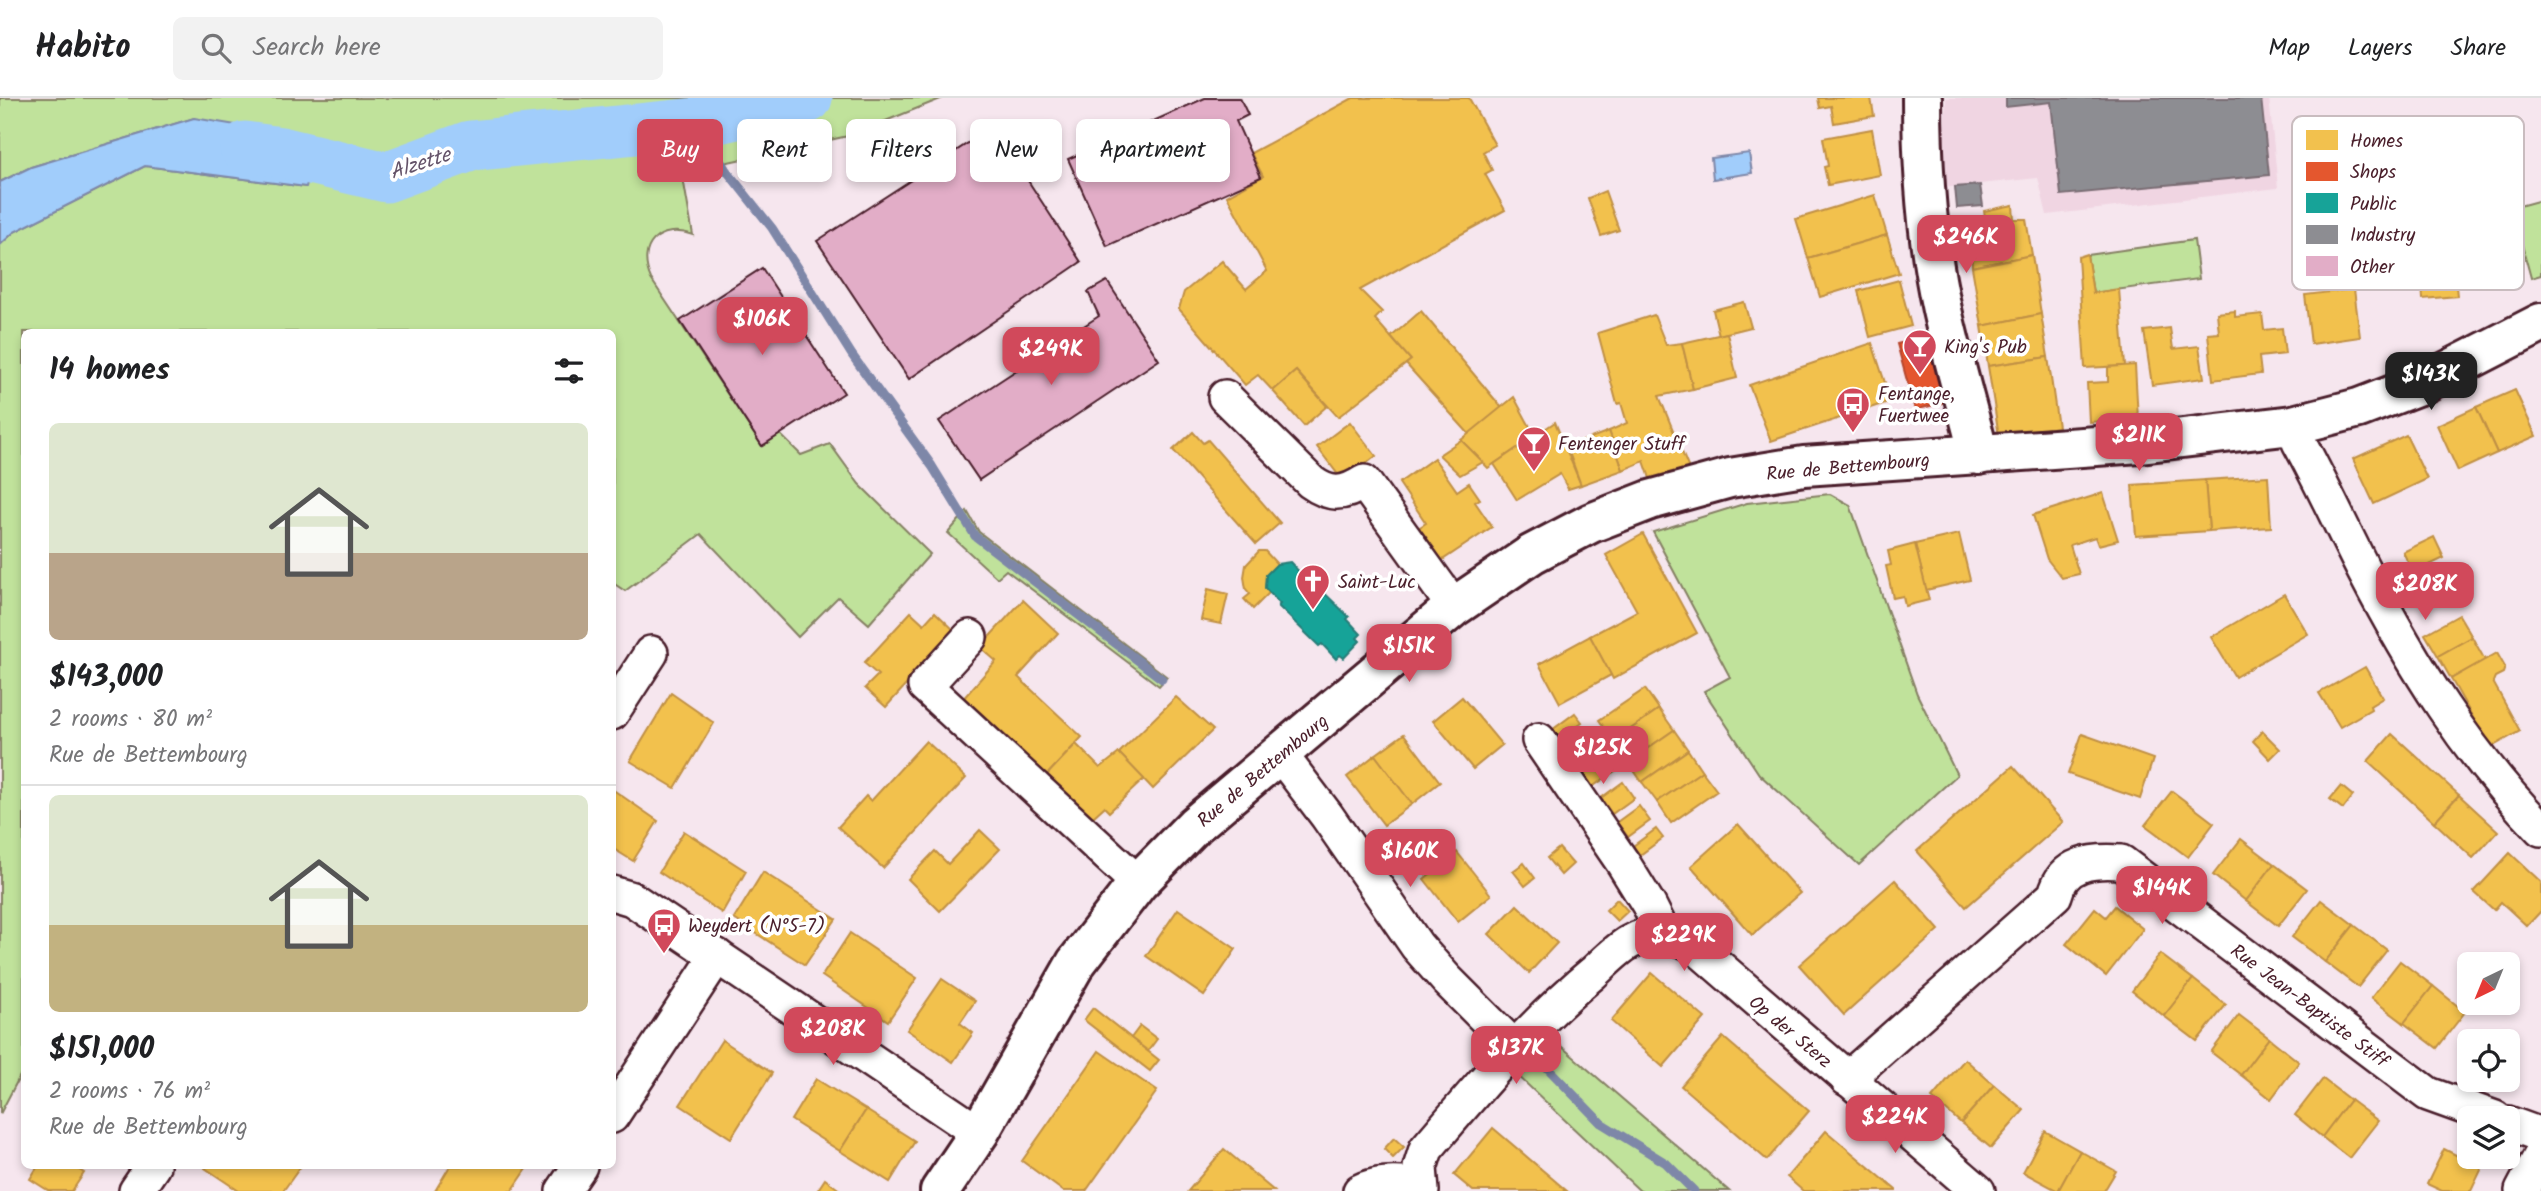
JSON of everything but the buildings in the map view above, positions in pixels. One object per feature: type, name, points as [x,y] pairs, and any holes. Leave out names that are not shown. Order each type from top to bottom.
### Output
[{"type":"main road","points":[[1922,98],[1922,155],[1930,240],[1942,309],[1979,455]]},
{"type":"main road","name":"Rue de Bettembourg","points":[[940,1191],[979,1133],[1076,963],[1138,883],[1195,825],[1454,607],[1532,554],[1591,523],[1650,500],[1730,478],[1804,466],[2140,443],[2293,425],[2359,408],[2424,383],[2541,323]]},
{"type":"street","points":[[1225,397],[1323,491],[1351,491],[1364,482],[1454,607]]},
{"type":"street","points":[[2293,425],[2365,573],[2431,688],[2470,747],[2541,830]]},
{"type":"street","points":[[970,637],[925,686],[1138,883]]},
{"type":"street","points":[[616,707],[652,653]]},
{"type":"street","points":[[1360,1191],[1383,1183],[1421,1188],[1420,1168],[1426,1149],[1514,1047],[1564,997],[1630,942],[1663,933],[1623,863],[1539,740]]},
{"type":"street","points":[[1280,754],[1327,816],[1417,946],[1514,1047]]},
{"type":"street","name":"Rue Jean-Baptiste Stiff","points":[[1847,1079],[2055,895],[2058,882],[2078,866],[2094,860],[2121,862],[2428,1094],[2462,1106]]},
{"type":"street","points":[[616,894],[632,899],[979,1133]]},
{"type":"street","name":"Op der Sterz","points":[[1663,933],[1680,937],[1696,947],[1978,1191]]},
{"type":"street","points":[[616,1110],[717,956]]},
{"type":"street","points":[[2520,1127],[2541,1135]]},
{"type":"street","points":[[2522,1191],[2541,1154]]},
{"type":"street","points":[[564,1191],[578,1169]]},
{"type":"shaded area","points":[[1946,98],[2269,98],[2278,188],[2047,215],[2038,178],[1941,188]]},
{"type":"green space","points":[[0,98],[943,98],[890,119],[846,119],[846,136],[832,139],[832,119],[737,119],[737,160],[723,163],[723,119],[637,119],[637,182],[684,182],[693,235],[670,232],[654,240],[646,257],[651,279],[762,446],[780,434],[801,455],[830,444],[859,484],[930,554],[869,624],[838,597],[798,637],[701,534],[625,591],[616,585],[616,329],[21,329],[21,1074],[0,1114],[0,245],[14,232],[145,166],[306,187],[194,118],[31,167],[0,182]]},
{"type":"green space","points":[[2541,200],[2541,275],[2531,278],[2524,252],[2524,205]]},
{"type":"green space","points":[[2194,240],[2199,279],[2093,293],[2087,255]]},
{"type":"green space","points":[[1830,494],[1850,505],[1917,694],[1957,775],[1859,865],[1759,774],[1704,691],[1730,677],[1653,532],[1747,503]]},
{"type":"green space","points":[[967,511],[979,532],[1167,677],[1159,686],[1006,570],[997,578],[948,533]]},
{"type":"green space","points":[[1547,1034],[1729,1191],[1640,1191],[1515,1073]]},
{"type":"water","points":[[194,118],[319,139],[306,187],[145,166],[14,232],[0,245],[0,182],[31,167]]},
{"type":"water","points":[[1749,153],[1752,173],[1713,179],[1711,158]]},
{"type":"waterway","name":"Alzette","points":[[245,147],[281,152],[386,177],[470,146],[696,123],[807,98]]},
{"type":"waterway","points":[[723,165],[772,228],[852,355],[932,466],[975,536],[1162,679]]},
{"type":"waterway","points":[[1532,1052],[1601,1123],[1666,1163],[1694,1191]]},
{"type":"place","name":"King's Pub","points":[[1920,376]]},
{"type":"place","name":"Fentange, Fuertwee","points":[[1853,434]]},
{"type":"place","name":"Fentenger Stuff","points":[[1534,473]]},
{"type":"place","name":"Saint-Luc","points":[[1313,611]]},
{"type":"place","name":"Weydert (N°5-7)","points":[[664,955]]}]
